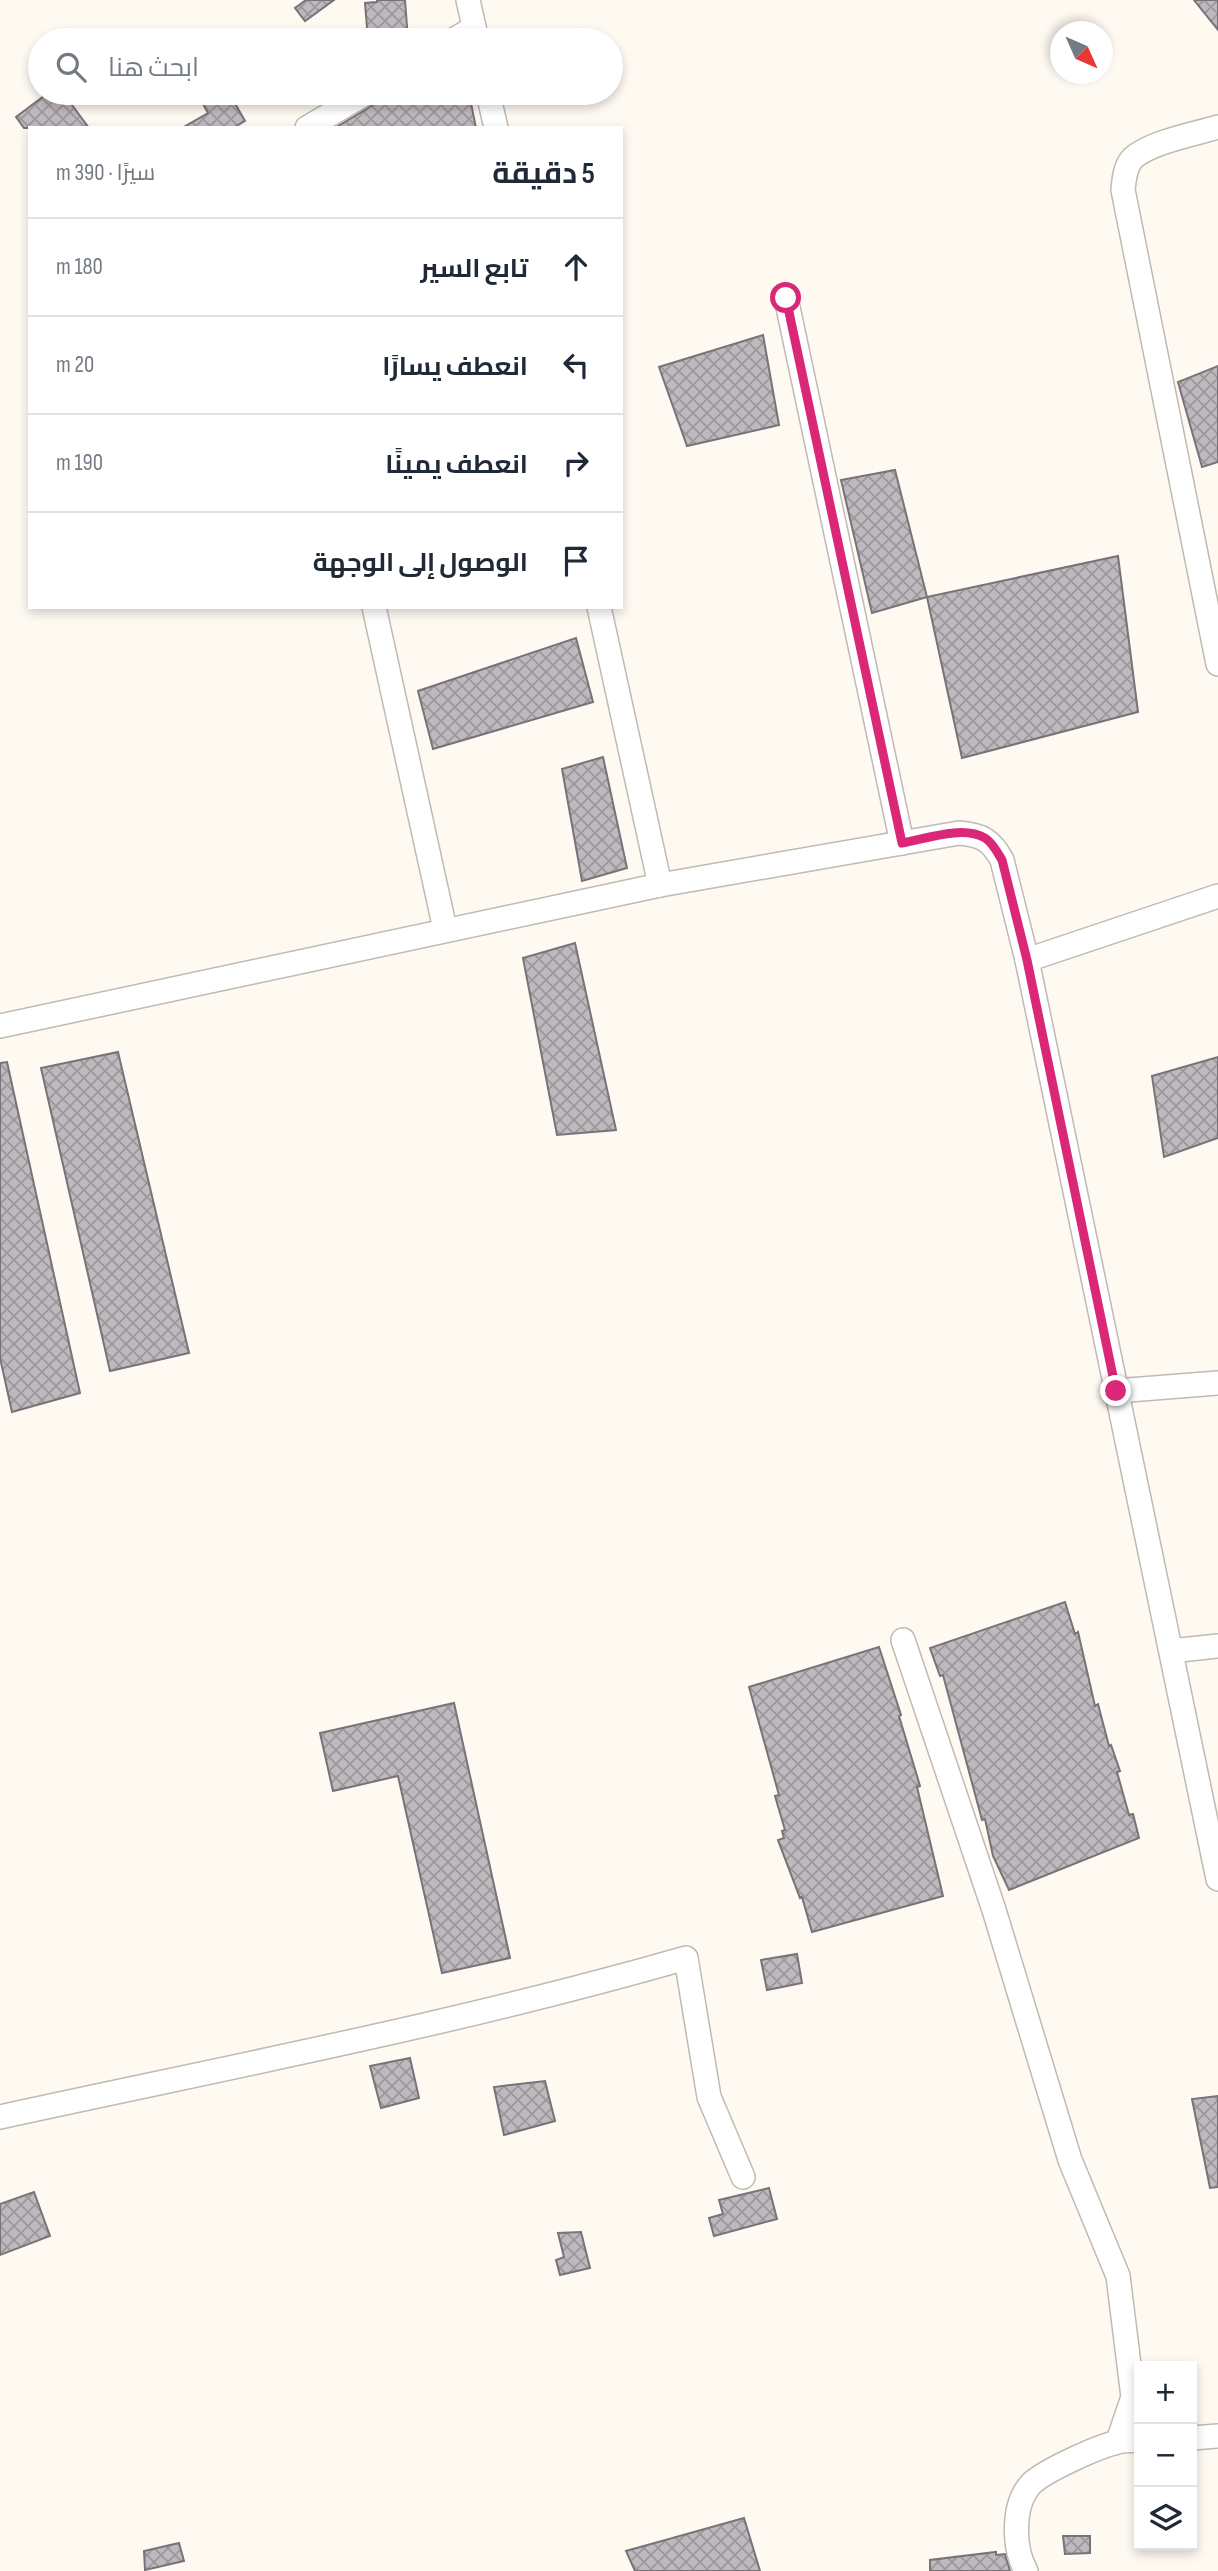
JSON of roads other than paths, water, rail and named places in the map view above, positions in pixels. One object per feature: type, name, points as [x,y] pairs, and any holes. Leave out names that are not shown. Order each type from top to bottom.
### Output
[{"type":"street","points":[[468,0],[474,28]]},
{"type":"street","points":[[310,126],[346,105]]},
{"type":"street","points":[[491,105],[496,126]]},
{"type":"street","points":[[1218,127],[1152,148],[1133,159],[1125,173],[1123,190],[1218,664]]},
{"type":"street","points":[[786,298],[902,843]]},
{"type":"street","points":[[374,609],[445,929]]},
{"type":"street","points":[[600,609],[660,885]]},
{"type":"street","points":[[0,1026],[660,885],[959,833],[985,838],[1002,860],[1027,960],[1218,1879]]},
{"type":"street","points":[[1027,960],[1218,896]]},
{"type":"street","points":[[1116,1391],[1218,1383]]},
{"type":"street","points":[[903,1640],[994,1910],[1070,2160],[1118,2276],[1133,2397],[1129,2441],[1066,2463],[1032,2483],[1019,2504],[1016,2524],[1022,2564],[1026,2571]]},
{"type":"street","points":[[1171,1651],[1218,1646]]},
{"type":"street","points":[[0,2117],[571,1991],[686,1958],[709,2096],[743,2177]]},
{"type":"street","points":[[1197,2438],[1218,2436]]}]
